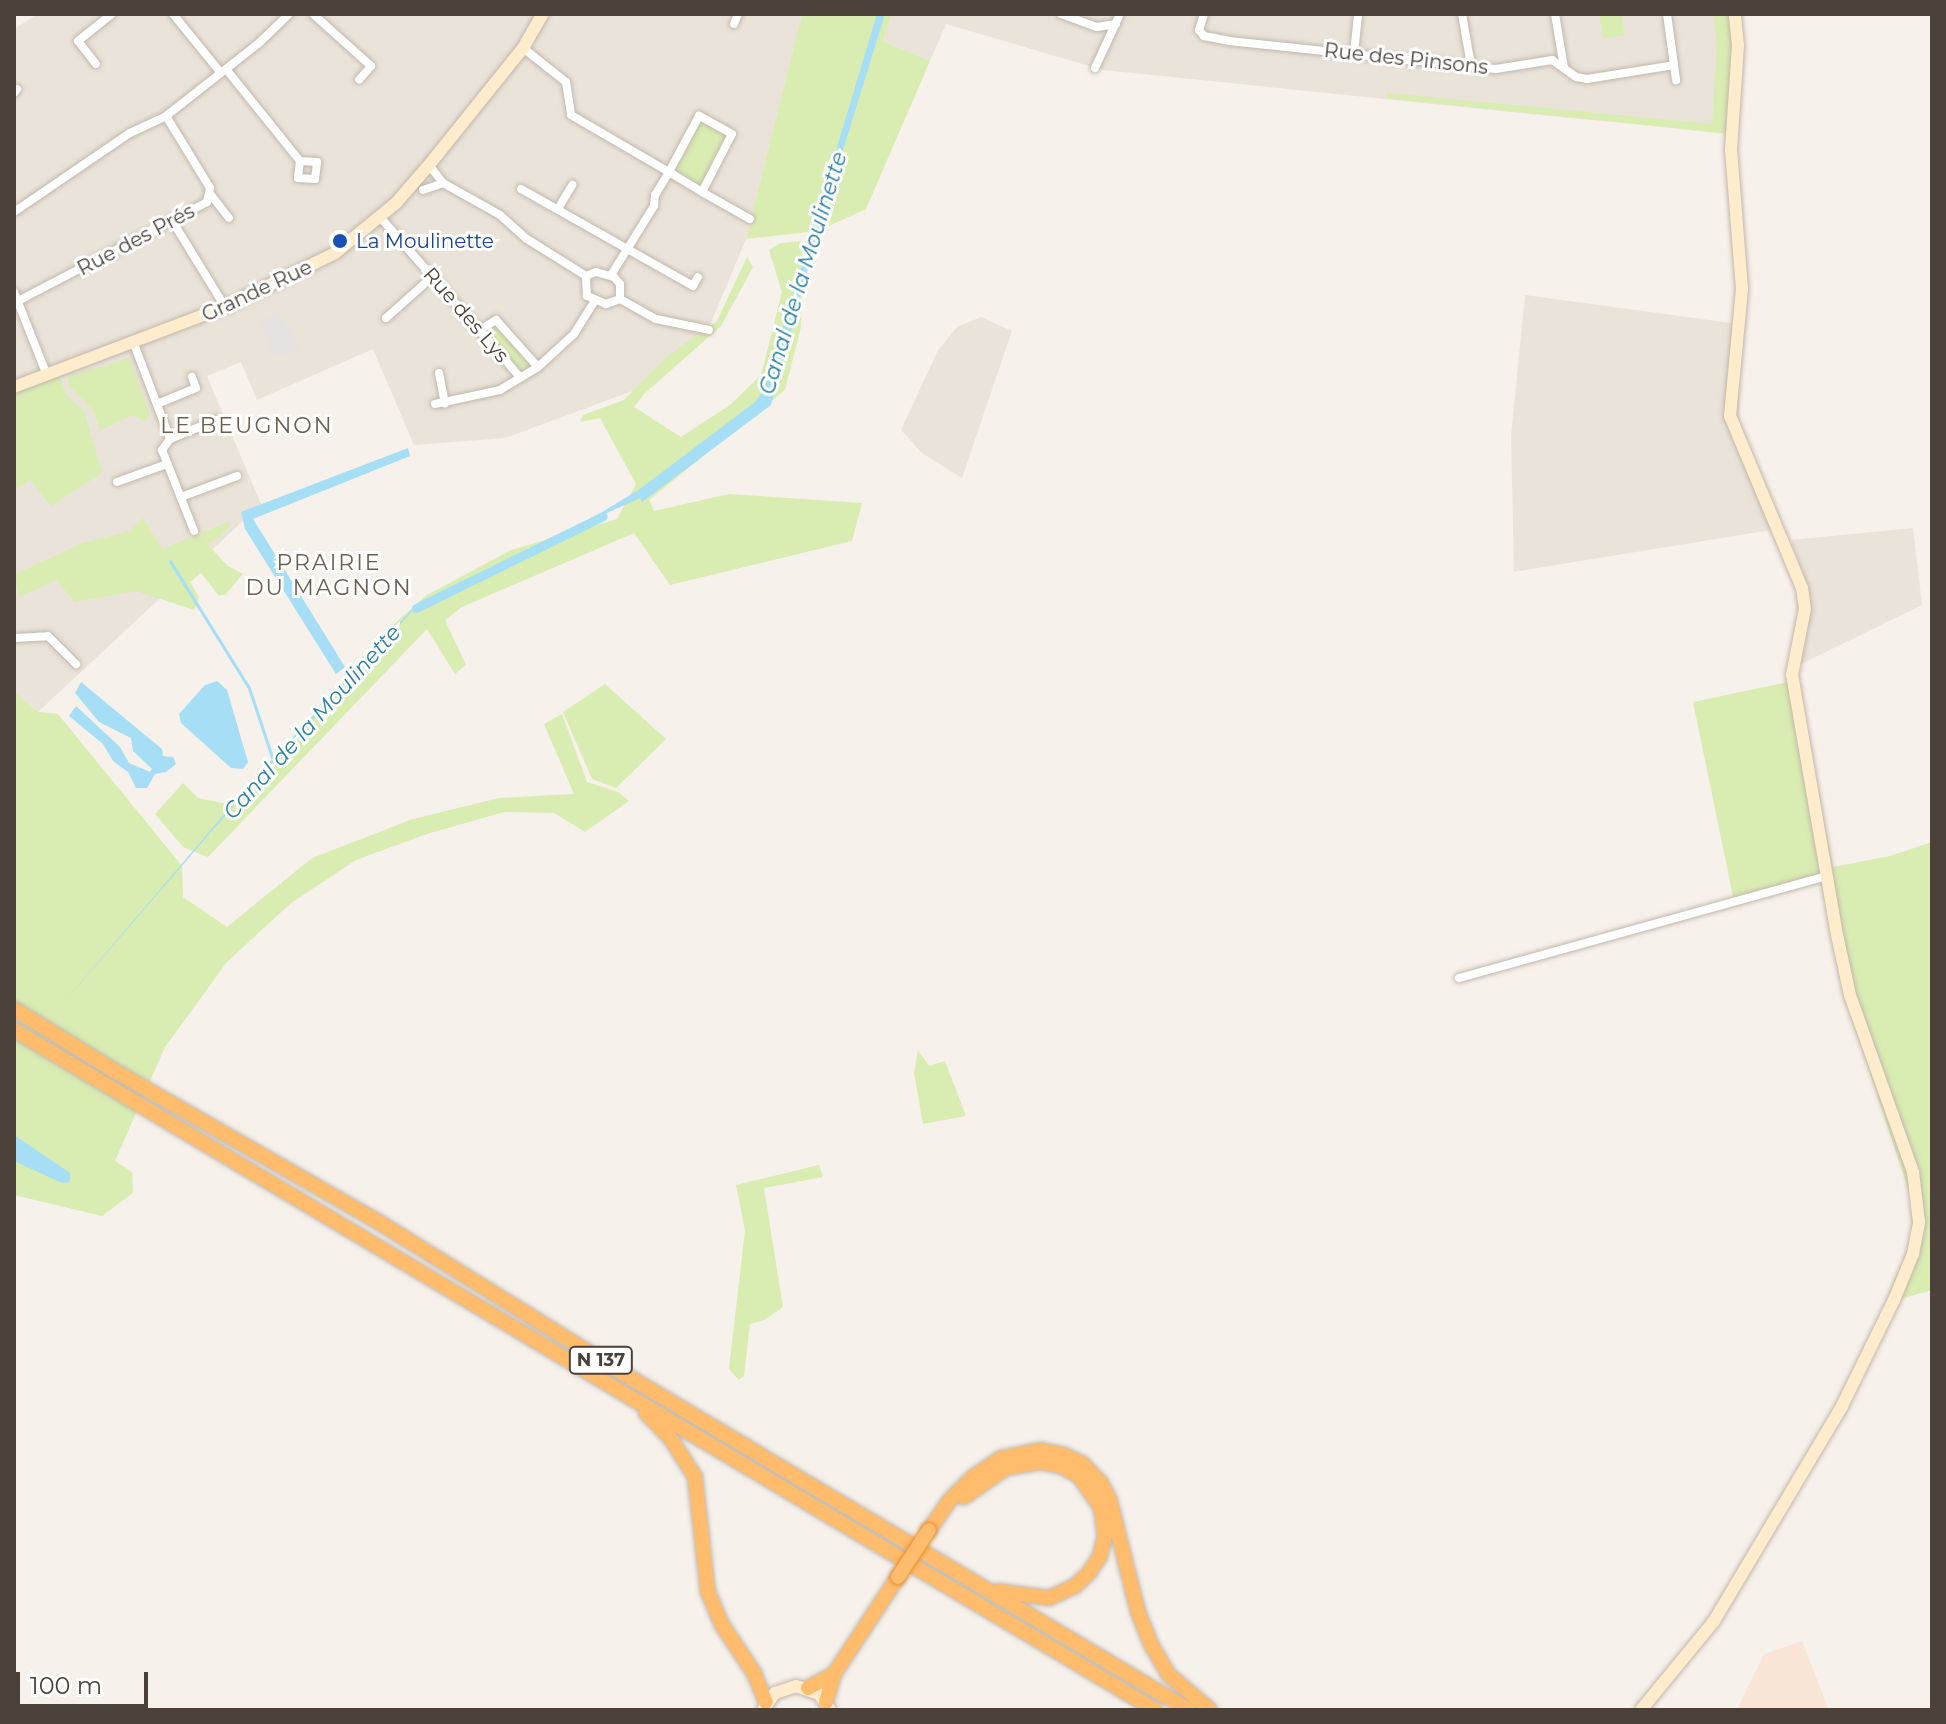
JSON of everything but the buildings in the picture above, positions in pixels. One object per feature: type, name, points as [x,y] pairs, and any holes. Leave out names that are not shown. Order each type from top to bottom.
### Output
[{"type":"highway","name":"N 137","points":[[14,1009],[113,1070],[380,1223],[607,1364],[1189,1710]]},
{"type":"highway","name":"N 137","points":[[14,1030],[1155,1710]]},
{"type":"highway","points":[[631,1398],[671,1439],[695,1477],[708,1592],[722,1625],[754,1673],[764,1706]]},
{"type":"highway","points":[[828,1706],[834,1674],[932,1525],[973,1477],[1001,1458],[1041,1450],[1064,1455],[1083,1464],[1101,1483],[1110,1501],[1138,1612],[1152,1646],[1168,1674],[1210,1710]]},
{"type":"highway","points":[[932,1525],[982,1483],[1024,1462],[1061,1466],[1079,1476],[1093,1492],[1101,1508],[1105,1535],[1100,1556],[1089,1573],[1075,1586],[1049,1598],[984,1588]]},
{"type":"highway","points":[[808,1688],[834,1674]]},
{"type":"street","points":[[96,64],[78,41],[112,14]]},
{"type":"street","points":[[173,14],[300,161]]},
{"type":"street","points":[[14,212],[130,133],[166,116],[289,14]]},
{"type":"street","points":[[313,14],[371,66],[359,80]]},
{"type":"street","name":"Grande Rue","points":[[14,387],[225,307],[335,253],[380,217],[429,165],[523,48],[543,14]]},
{"type":"street","points":[[734,24],[738,14]]},
{"type":"street","points":[[1061,14],[1097,27],[1116,24]]},
{"type":"street","points":[[1095,68],[1120,14]]},
{"type":"street","name":"Rue des Pinsons","points":[[1204,14],[1199,30],[1204,36],[1496,69],[1552,60]]},
{"type":"street","points":[[1354,53],[1358,14]]},
{"type":"street","points":[[1462,14],[1471,65]]},
{"type":"street","points":[[1555,14],[1564,69]]},
{"type":"street","points":[[1667,14],[1676,80]]},
{"type":"street","points":[[1641,1710],[1714,1621],[1842,1406],[1894,1300],[1915,1245],[1919,1222],[1913,1172],[1850,995],[1827,876],[1792,675],[1805,609],[1802,588],[1730,416],[1742,289],[1731,150],[1738,45],[1735,14]]},
{"type":"street","points":[[523,48],[566,82],[571,115],[750,219]]},
{"type":"street","points":[[1561,52],[1552,60],[1587,79],[1674,65]]},
{"type":"street","name":"Rue des Prés","points":[[16,297],[173,222],[211,195],[166,116]]},
{"type":"street","points":[[611,275],[654,206],[655,195],[699,116],[732,134],[702,192]]},
{"type":"street","points":[[429,165],[443,183],[500,215],[527,239],[586,276]]},
{"type":"street","points":[[423,190],[443,183]]},
{"type":"street","points":[[559,207],[572,185]]},
{"type":"street","points":[[521,189],[551,207],[559,207],[693,286],[698,277]]},
{"type":"street","points":[[211,195],[229,218]]},
{"type":"street","name":"Rue des Lys","points":[[380,217],[520,377]]},
{"type":"street","points":[[173,222],[225,307]]},
{"type":"street","points":[[586,276],[596,272],[611,275],[620,284],[620,299]]},
{"type":"street","points":[[586,276],[585,289],[595,300],[606,304],[620,299],[656,319],[709,330]]},
{"type":"street","points":[[386,318],[432,277]]},
{"type":"street","points":[[16,297],[46,373]]},
{"type":"street","points":[[435,404],[500,390],[538,367],[574,334],[595,300]]},
{"type":"street","points":[[480,330],[496,320],[538,367]]},
{"type":"street","points":[[134,344],[170,439]]},
{"type":"street","points":[[439,373],[445,403]]},
{"type":"street","points":[[157,404],[196,388],[192,377]]},
{"type":"street","points":[[194,531],[162,450],[170,439],[216,420]]},
{"type":"street","points":[[117,482],[167,464]]},
{"type":"street","points":[[181,497],[237,476]]},
{"type":"street","points":[[14,638],[48,636],[76,664]]},
{"type":"street","points":[[1459,978],[1827,876]]},
{"type":"street","points":[[764,1706],[787,1687],[808,1688],[828,1706]]},
{"type":"shaded area","points":[[38,14],[802,14],[746,239],[710,325],[646,386],[505,438],[414,445],[373,349],[257,400],[241,362],[207,376],[261,504],[38,712],[14,691],[14,29]]},
{"type":"shaded area","points":[[892,14],[1739,14],[1726,129],[1580,119],[1103,70],[946,24],[930,61],[883,41]]},
{"type":"shaded area","points":[[1525,295],[1746,325],[1738,368],[1740,422],[1783,528],[1514,572],[1511,436]]},
{"type":"shaded area","points":[[278,311],[287,329],[292,329],[300,349],[276,357],[267,344],[260,321]]},
{"type":"shaded area","points":[[981,317],[1012,331],[962,478],[922,453],[901,430],[938,350],[957,327]]},
{"type":"shaded area","points":[[1913,528],[1922,605],[1797,666],[1811,600],[1791,540]]},
{"type":"shaded area","points":[[1802,1641],[1829,1710],[1737,1710],[1764,1654]]},
{"type":"green space","points":[[802,14],[892,14],[883,41],[930,61],[866,209],[818,231],[746,239]]},
{"type":"green space","points":[[1599,14],[1621,14],[1625,35],[1603,39]]},
{"type":"green space","points":[[1714,14],[1729,14],[1732,47],[1728,134],[1386,98],[1387,93],[1712,124],[1717,45]]},
{"type":"green space","points":[[699,116],[732,134],[702,192],[669,172]]},
{"type":"green space","points":[[803,241],[801,327],[785,390],[649,500],[654,511],[729,494],[862,503],[852,541],[670,585],[634,533],[462,607],[445,620],[466,665],[455,674],[427,629],[208,857],[183,847],[155,814],[183,783],[198,798],[241,807],[376,640],[427,595],[511,550],[617,519],[636,484],[600,418],[580,422],[583,415],[624,400],[670,354],[717,321],[747,257],[753,267],[721,326],[644,394],[634,407],[681,437],[730,405],[761,375],[782,292],[769,250],[781,243]]},
{"type":"green space","points":[[496,320],[538,367],[520,377],[480,330]]},
{"type":"green space","points":[[129,358],[150,415],[145,421],[132,415],[101,430],[92,409],[69,386],[68,377]]},
{"type":"green space","points":[[59,375],[66,395],[84,411],[102,473],[51,506],[30,480],[14,491],[14,394]]},
{"type":"green space","points":[[143,518],[162,549],[228,522],[231,524],[221,536],[207,544],[228,566],[243,574],[225,595],[218,595],[201,573],[190,582],[199,597],[194,610],[136,591],[75,602],[56,580],[19,597],[14,575],[80,544],[130,531]]},
{"type":"green space","points":[[1797,677],[1833,867],[1890,856],[1932,842],[1932,1290],[1901,1299],[1889,1292],[1911,1242],[1912,1201],[1846,1001],[1826,889],[1817,882],[1735,906],[1693,702],[1784,683]]},
{"type":"green space","points":[[605,684],[666,739],[616,788],[592,779],[563,712]]},
{"type":"green space","points":[[14,691],[38,712],[58,714],[182,866],[183,897],[227,927],[312,858],[413,819],[499,798],[574,794],[544,724],[562,714],[587,782],[618,792],[629,801],[585,832],[554,813],[504,812],[427,834],[356,860],[291,903],[227,962],[165,1047],[115,1161],[132,1172],[133,1193],[102,1216],[14,1195]]},
{"type":"green space","points":[[918,1050],[929,1066],[945,1061],[966,1116],[923,1124],[914,1073]]},
{"type":"green space","points":[[819,1165],[823,1177],[764,1188],[783,1307],[764,1320],[750,1324],[744,1376],[739,1380],[729,1369],[745,1230],[736,1185]]},
{"type":"water","points":[[877,14],[885,14],[818,231],[771,405],[642,502],[640,498],[609,512],[418,605],[237,802],[53,1015],[255,778],[417,604],[594,517],[640,489],[755,402],[764,390]]},
{"type":"water","points":[[408,448],[410,456],[253,519],[345,667],[336,674],[245,529],[241,512]]},
{"type":"water","points":[[217,681],[227,690],[248,762],[243,769],[231,768],[181,723],[179,714],[205,685]]},
{"type":"water","points":[[81,682],[162,749],[163,756],[173,757],[176,764],[166,772],[155,774],[147,788],[136,788],[128,772],[113,761],[103,744],[69,716],[76,706],[120,747],[129,763],[150,772],[152,769],[133,751],[131,738],[99,722],[75,693]]},
{"type":"water","points":[[14,1135],[70,1173],[70,1182],[62,1183],[14,1161]]},
{"type":"waterway","name":"Canal de la Moulinette","points":[[416,608],[603,516]]},
{"type":"waterway","points":[[170,561],[249,688],[273,760]]},
{"type":"place","name":"La Moulinette","points":[[340,241]]},
{"type":"district","name":"LE BEUGNON","points":[[247,426]]},
{"type":"district","name":"PRAIRIE DU MAGNON","points":[[329,574]]}]
